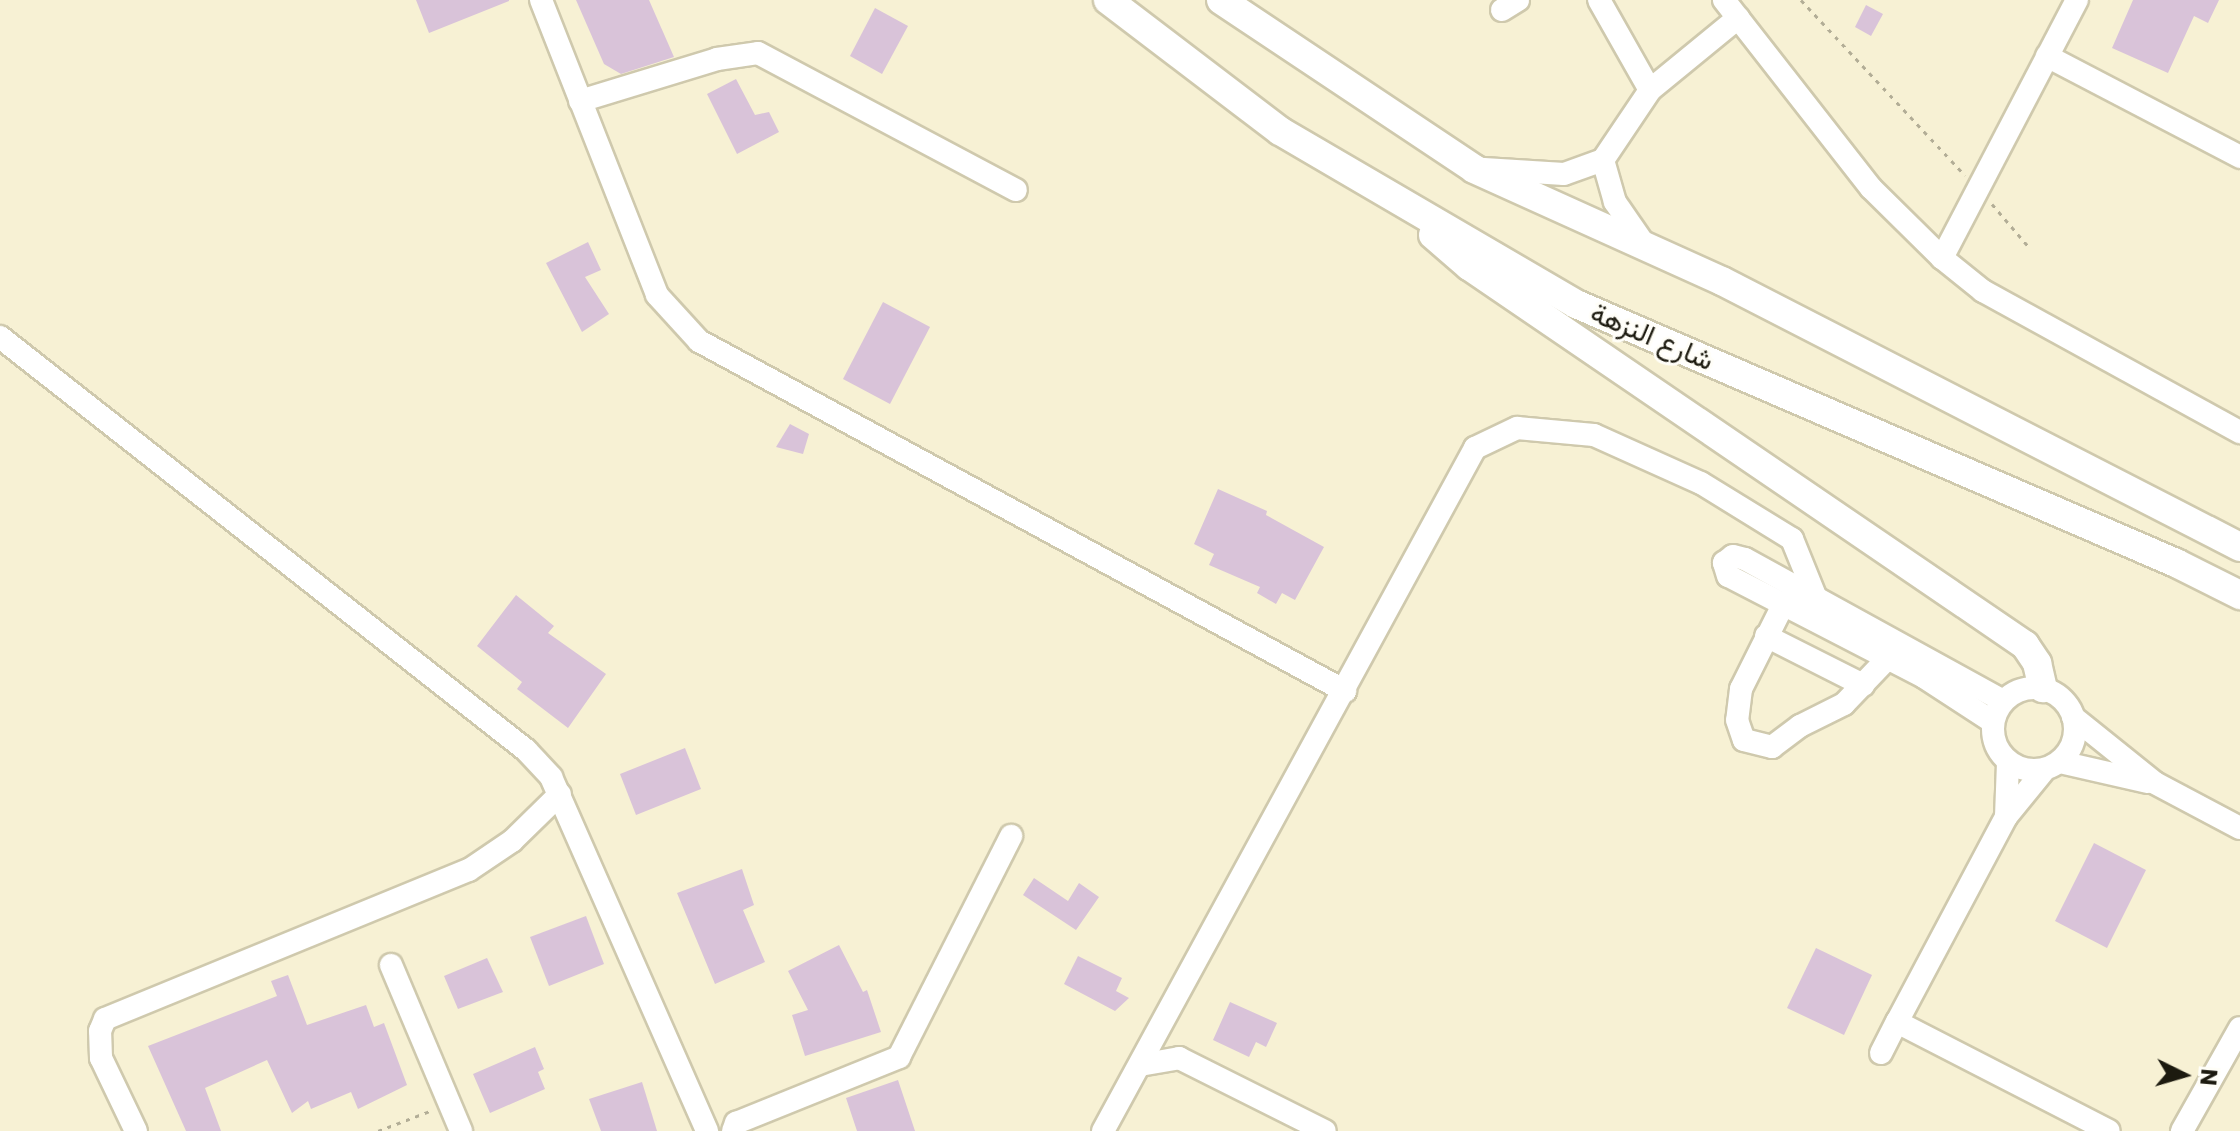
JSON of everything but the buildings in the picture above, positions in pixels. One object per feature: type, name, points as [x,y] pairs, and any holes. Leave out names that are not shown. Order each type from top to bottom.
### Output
[{"type":"main road","name":"شارع النزهة","points":[[1108,0],[1280,131],[1576,304],[2176,563],[2240,595]]},
{"type":"main road","points":[[1221,0],[1474,169],[1646,247],[2240,547]]},
{"type":"main road","points":[[1381,190],[1469,266],[2025,645],[2037,663],[2043,688]]},
{"type":"street","points":[[541,0],[657,295],[699,341],[1345,691]]},
{"type":"street","points":[[1599,0],[1650,90]]},
{"type":"street","points":[[1942,258],[2077,0]]},
{"type":"street","points":[[1474,169],[1564,174],[1603,160],[1650,90],[1731,9],[1871,188],[1942,258],[1983,291],[2240,432]]},
{"type":"street","points":[[580,101],[717,59],[758,53],[1016,190]]},
{"type":"street","points":[[2047,56],[2240,157]]},
{"type":"street","points":[[1603,160],[1615,202],[1646,247]]},
{"type":"street","points":[[0,337],[526,750],[560,794],[703,1121],[735,1127],[899,1057],[1011,836]]},
{"type":"street","points":[[1103,1131],[1475,448],[1517,428],[1594,435],[1701,483],[1792,539],[1816,598]]},
{"type":"street","points":[[1993,722],[1888,658],[1728,576],[1724,563],[1733,556],[1745,559],[2003,701]]},
{"type":"street","points":[[1784,603],[1810,604],[1864,624]]},
{"type":"street","points":[[1784,603],[1741,689],[1737,720],[1744,740],[1753,745],[1772,747],[1800,726],[1844,704],[1888,658]]},
{"type":"street","points":[[1766,636],[1863,685]]},
{"type":"street","points":[[2006,817],[2008,763],[1993,740],[1993,722],[2003,701],[2022,689],[2043,688],[2063,699],[2073,717],[2155,783],[2240,828]]},
{"type":"street","points":[[1881,1053],[2006,817],[2074,739],[2073,717]]},
{"type":"street","points":[[2008,763],[2052,766],[2155,783]]},
{"type":"street","points":[[136,1131],[101,1058],[100,1031],[105,1019],[469,870],[512,841],[560,794]]},
{"type":"street","points":[[391,965],[461,1131]]},
{"type":"street","points":[[1164,1021],[1179,1058]]},
{"type":"street","points":[[1897,1022],[2109,1131]]},
{"type":"street","points":[[2182,1131],[2240,1028]]},
{"type":"street","points":[[1140,1065],[1179,1058],[1311,1128]]},
{"type":"path","points":[[1801,0],[2028,246]]},
{"type":"path","points":[[378,1131],[450,1104]]}]
